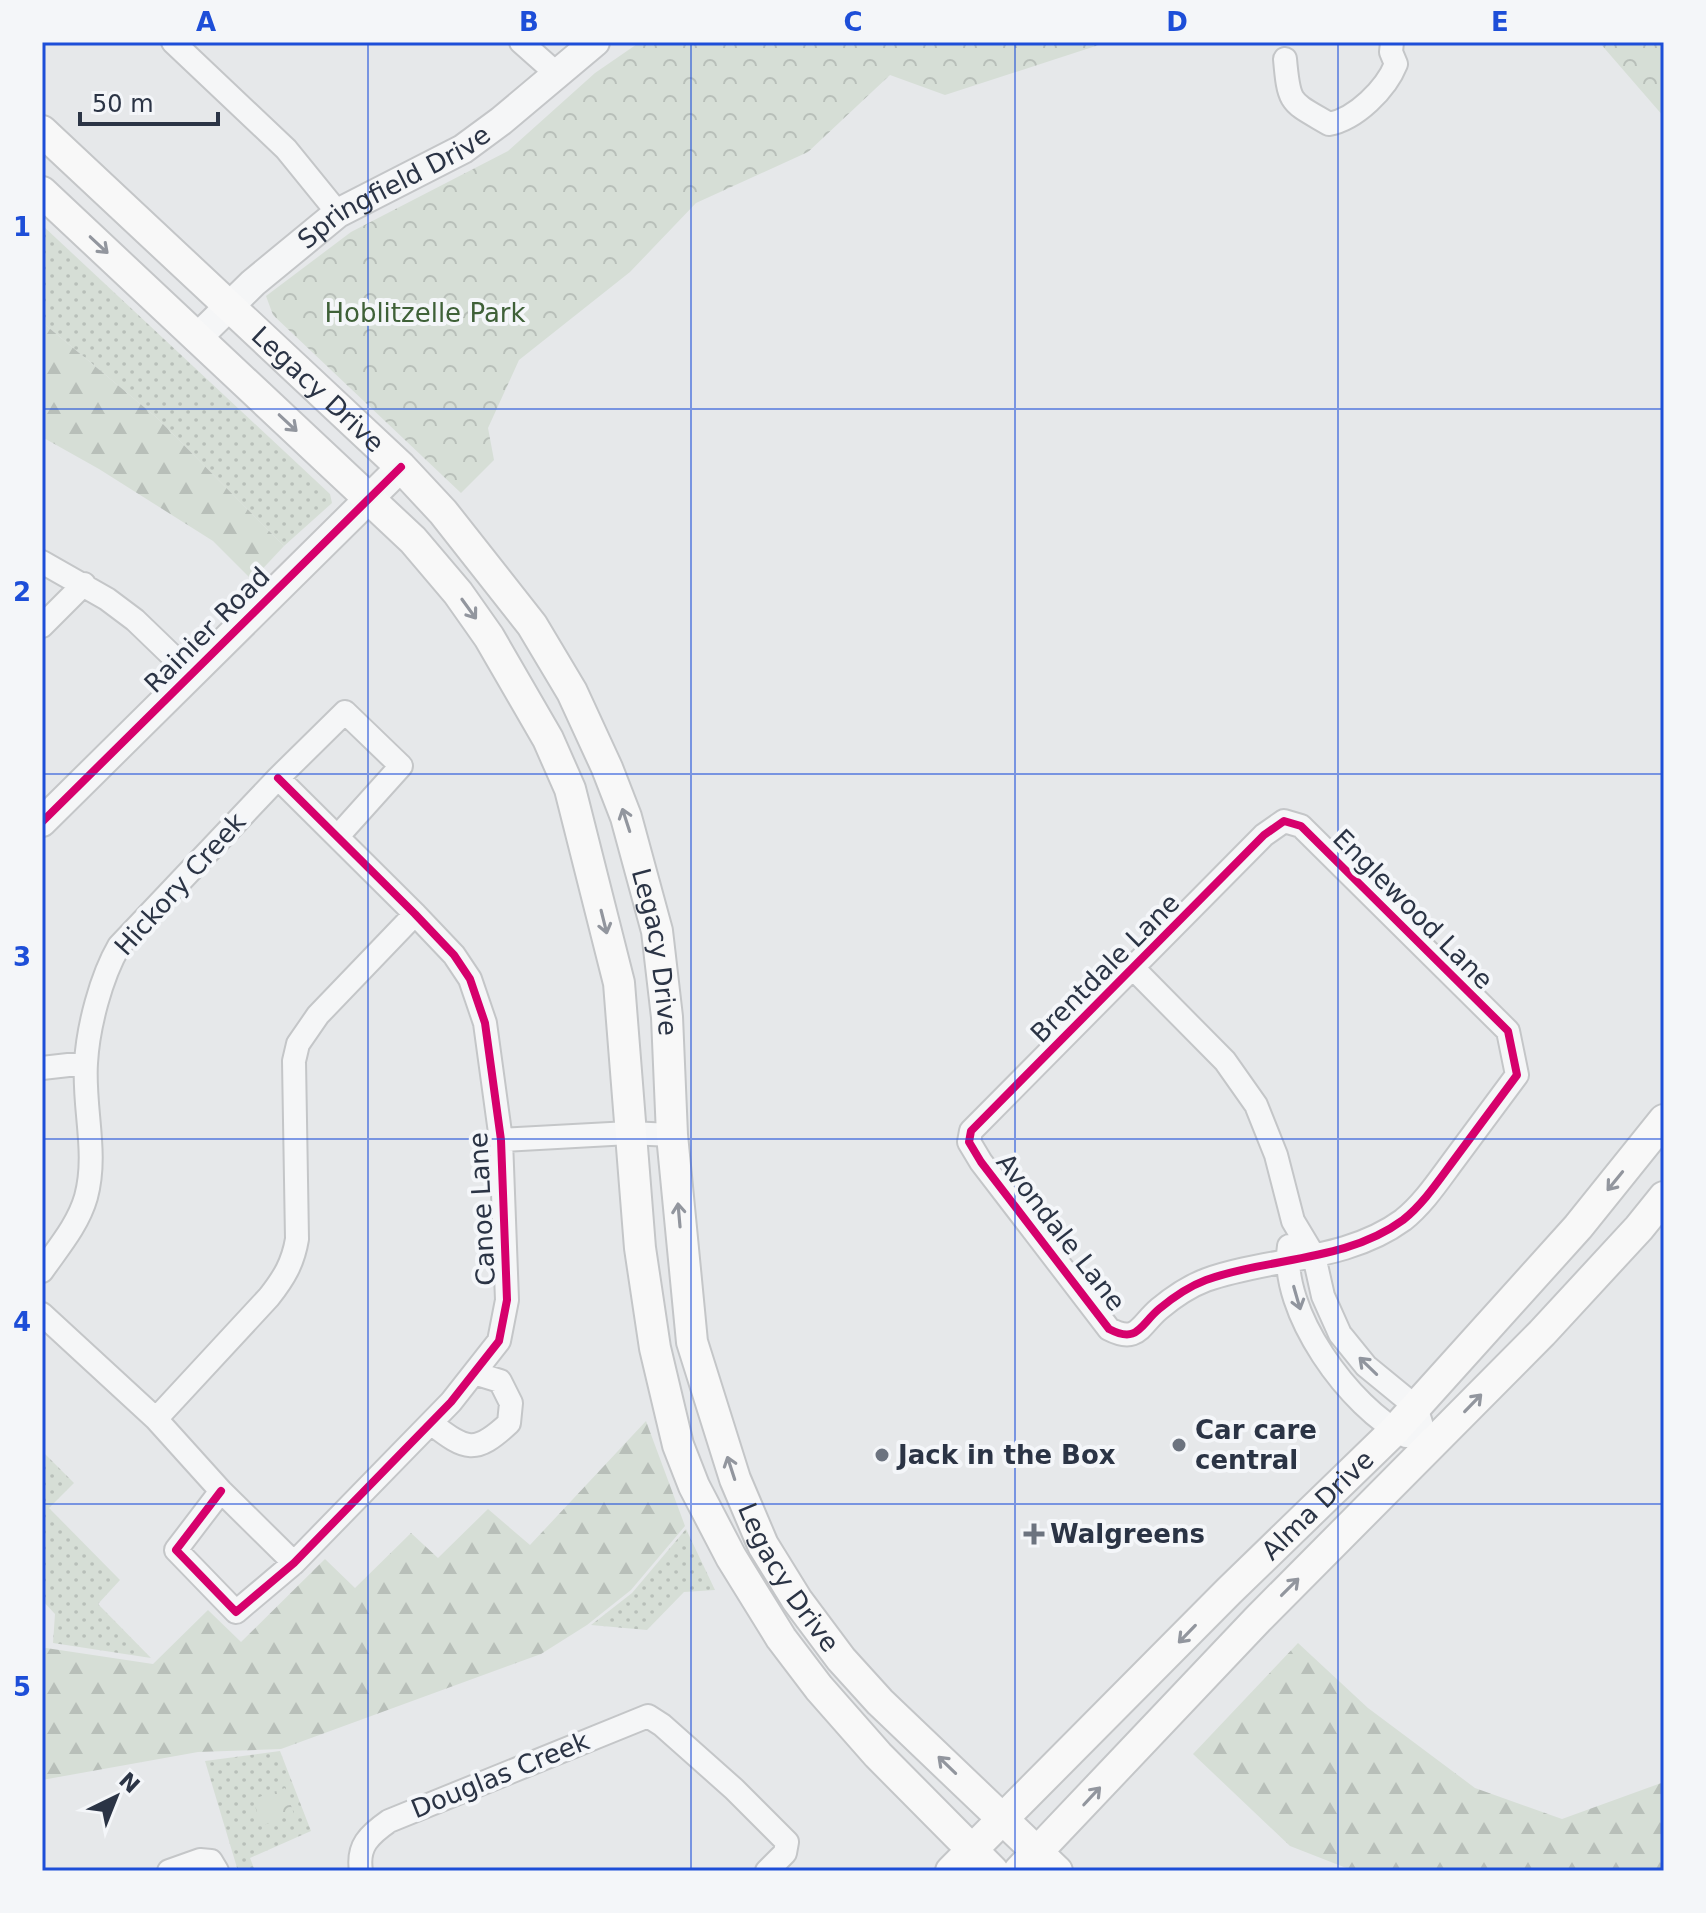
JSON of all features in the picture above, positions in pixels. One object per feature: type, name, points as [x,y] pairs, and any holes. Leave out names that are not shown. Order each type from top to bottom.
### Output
[{"type":"main road","name":"Legacy Drive","points":[[42,131],[401,467],[443,512],[532,625],[572,692],[626,817],[657,931],[667,1017],[672,1135],[692,1342],[735,1479],[763,1545],[797,1600],[841,1659],[880,1702],[1004,1819],[1038,1865]]},
{"type":"main road","name":"Legacy Drive","points":[[42,192],[413,540],[458,593],[489,637],[548,739],[570,789],[619,983],[640,1248],[655,1348],[674,1431],[694,1486],[731,1557],[781,1638],[819,1688],[878,1755],[961,1861],[993,1871]]},
{"type":"main road","points":[[570,789],[607,768]]},
{"type":"main road","name":"Alma Drive","points":[[961,1861],[1229,1591],[1395,1430],[1578,1227],[1664,1120]]},
{"type":"main road","name":"Alma Drive","points":[[1038,1865],[1258,1619],[1542,1333],[1664,1197]]},
{"type":"main road","points":[[731,1557],[763,1545]]},
{"type":"main road","points":[[1229,1591],[1258,1619]]},
{"type":"street","points":[[173,42],[286,149],[338,213]]},
{"type":"street","points":[[521,42],[557,74]]},
{"type":"street","name":"Springfield Drive","points":[[197,338],[253,283],[338,213],[463,149],[595,42]]},
{"type":"street","points":[[1285,59],[1288,89],[1294,103],[1329,124],[1342,121],[1391,78],[1396,64],[1391,52],[1392,42]]},
{"type":"street","name":"Rainier Road","points":[[42,822],[401,467]]},
{"type":"street","points":[[42,562],[84,584],[135,620],[191,674]]},
{"type":"street","points":[[42,626],[84,584]]},
{"type":"street","name":"Hickory Creek","points":[[42,1271],[67,1235],[86,1196],[91,1148],[86,1063],[100,989],[108,965],[119,946],[345,712],[401,766],[338,836]]},
{"type":"street","name":"Canoe Lane","points":[[221,1491],[176,1550],[236,1612],[294,1563],[432,1424],[499,1341],[507,1300],[501,1140],[485,1023],[470,979],[454,955],[415,914],[278,778]]},
{"type":"street","name":"Englewood Lane","points":[[1276,826],[1284,821],[1301,826],[1508,1031],[1517,1075],[1433,1188],[1405,1218],[1373,1238],[1314,1256]]},
{"type":"street","name":"Brentdale Lane","points":[[969,1142],[971,1131],[1276,826]]},
{"type":"street","points":[[156,1419],[285,1276],[294,1258],[297,1239],[294,1061],[298,1044],[318,1015],[415,914]]},
{"type":"street","points":[[1133,968],[1225,1061],[1256,1105],[1276,1155],[1293,1221],[1314,1256],[1323,1296],[1340,1334],[1366,1366],[1416,1407],[1429,1448]]},
{"type":"street","points":[[42,1068],[86,1063]]},
{"type":"street","points":[[501,1140],[629,1133],[672,1135]]},
{"type":"street","name":"Avondale Lane","points":[[969,1142],[1109,1329],[1129,1336],[1141,1330],[1158,1310],[1201,1282],[1243,1268],[1287,1261]]},
{"type":"street","points":[[1293,1221],[1287,1261],[1300,1309],[1318,1349],[1352,1394],[1395,1430],[1429,1448]]},
{"type":"street","points":[[1287,1261],[1314,1256]]},
{"type":"street","points":[[42,1314],[156,1419],[221,1491],[294,1563]]},
{"type":"street","points":[[432,1424],[455,1443],[468,1446],[489,1442],[509,1423],[511,1403],[500,1381],[474,1373]]},
{"type":"street","name":"Douglas Creek","points":[[361,1871],[361,1848],[371,1833],[389,1821],[648,1716],[734,1789],[787,1842],[785,1853],[767,1871]]},
{"type":"street","points":[[169,1871],[200,1860],[211,1861],[217,1871]]},
{"type":"green space","name":"Hoblitzelle Park","points":[[640,42],[1108,42],[945,95],[890,75],[808,152],[696,203],[630,272],[519,360],[488,428],[494,460],[461,493],[273,315],[266,296],[351,232],[508,151],[595,73]]},
{"type":"green space","points":[[1599,42],[1664,42],[1664,117]]},
{"type":"green space","points":[[42,225],[330,494],[332,503],[284,546],[156,417],[42,322]]},
{"type":"green space","points":[[42,322],[156,417],[284,546],[252,580],[213,541],[42,437]]},
{"type":"green space","points":[[646,1421],[685,1526],[631,1590],[587,1625],[541,1654],[281,1749],[198,1752],[42,1780],[42,1650],[46,1648],[153,1664],[208,1610],[241,1642],[325,1559],[355,1588],[411,1533],[438,1558],[488,1509],[530,1545]]},
{"type":"green space","points":[[42,1451],[74,1483],[49,1508],[120,1580],[98,1604],[151,1658],[53,1643],[55,1614],[42,1600]]},
{"type":"green space","points":[[686,1529],[715,1590],[684,1592],[647,1630],[591,1625],[632,1593]]},
{"type":"green space","points":[[1298,1643],[1368,1708],[1475,1788],[1562,1819],[1664,1782],[1664,1871],[1354,1871],[1290,1846],[1193,1754]]},
{"type":"green space","points":[[280,1751],[311,1831],[250,1858],[255,1871],[238,1871],[205,1761]]},
{"type":"green space","points":[[285,1788],[294,1814],[261,1826],[253,1799]]},
{"type":"cycle path","points":[[42,822],[401,467]]},
{"type":"cycle path","points":[[221,1491],[176,1550],[236,1612],[294,1563],[451,1402],[499,1341],[507,1300],[501,1140],[485,1023],[470,979],[454,955],[415,914],[278,778]]},
{"type":"cycle path","points":[[1284,821],[1301,826],[1508,1031],[1517,1075],[1429,1194],[1403,1220],[1357,1244],[1206,1280],[1169,1301],[1138,1331],[1119,1333],[1109,1329],[981,1162],[969,1142],[971,1131],[1264,835],[1284,821]]},
{"type":"place","name":"Car care central","points":[[1179,1445]]},
{"type":"place","name":"Jack in the Box","points":[[882,1455]]},
{"type":"place","name":"Walgreens","points":[[1034,1534]]}]
